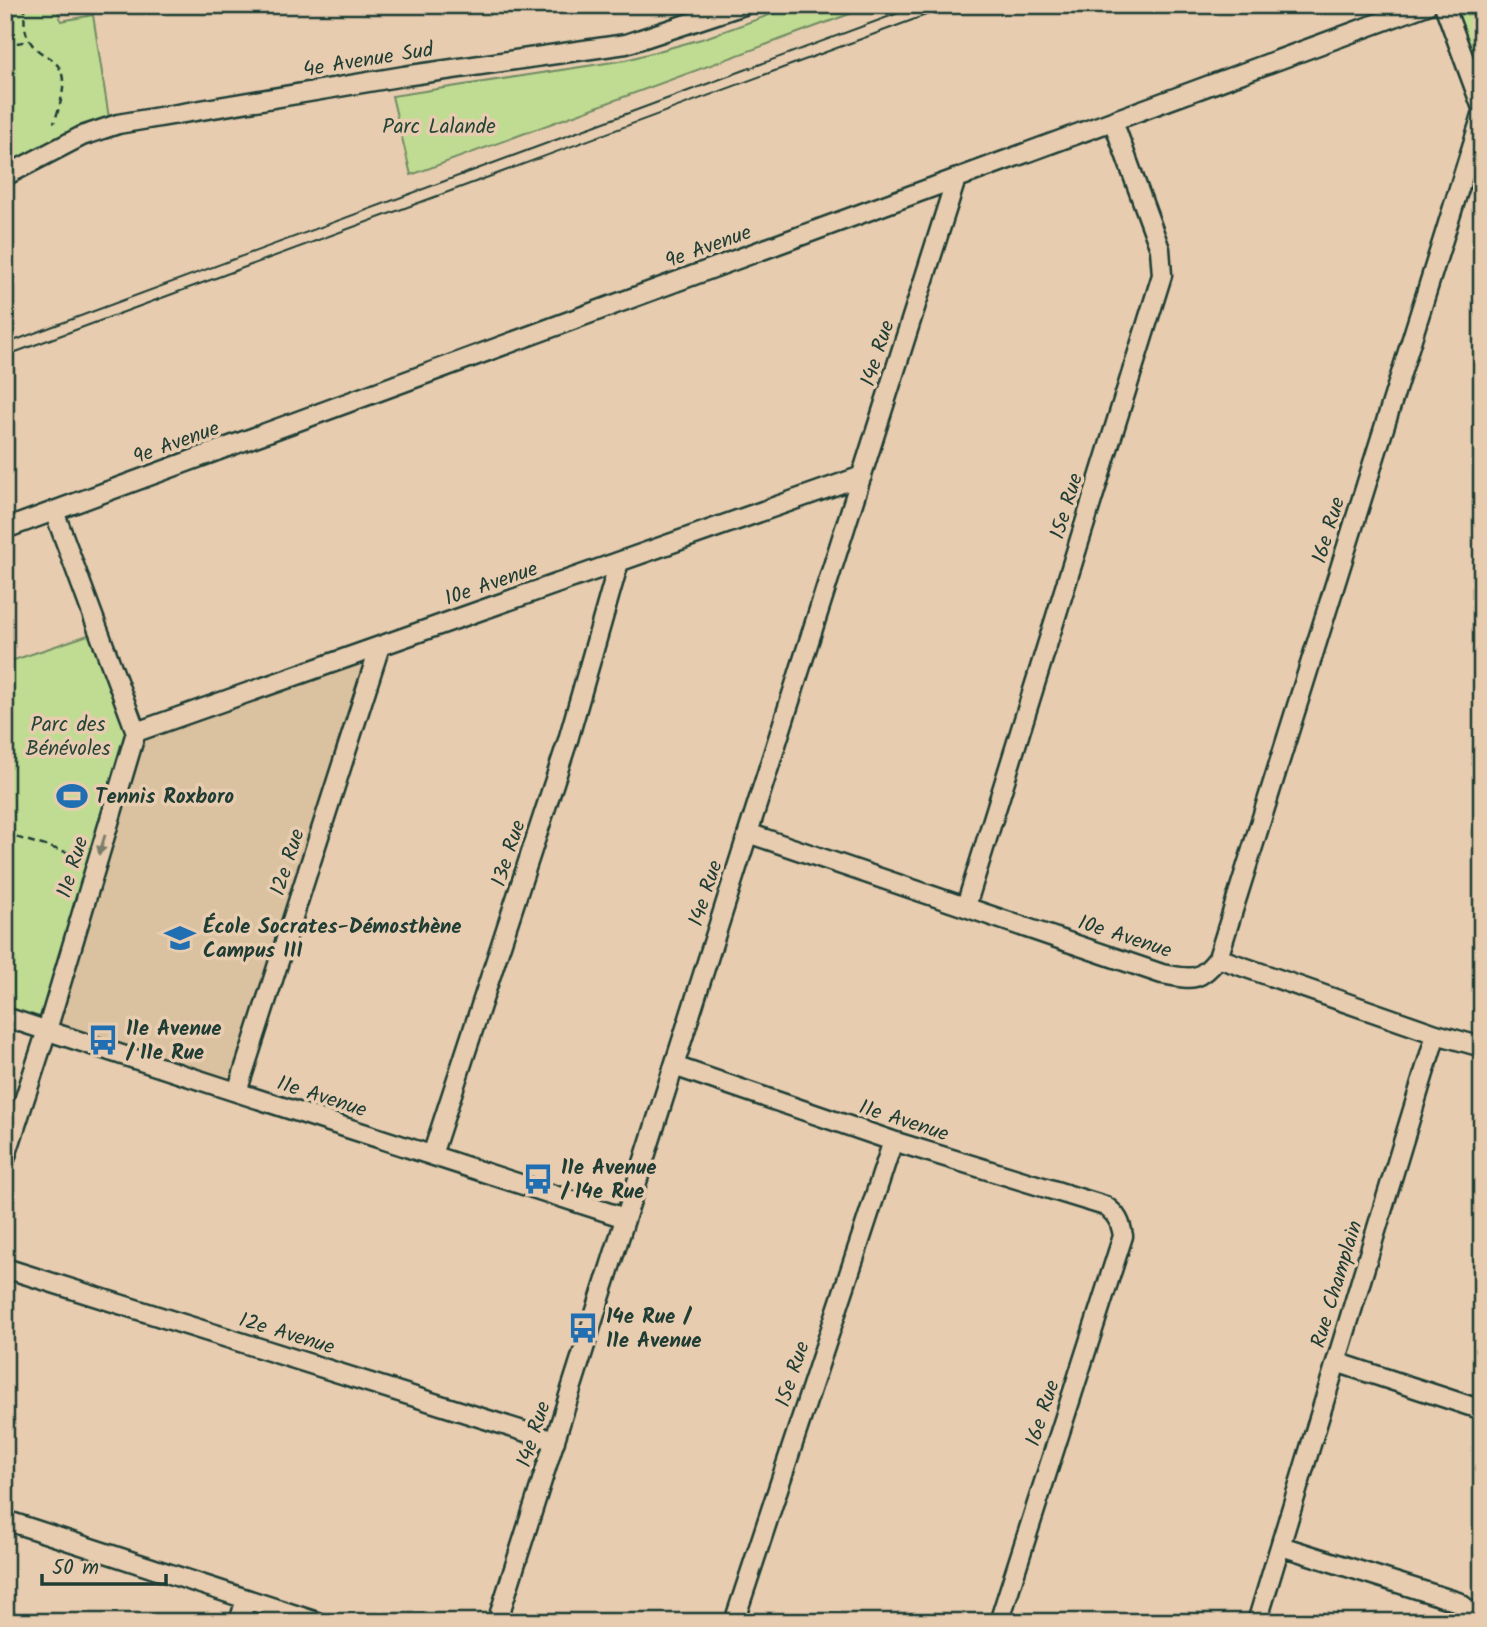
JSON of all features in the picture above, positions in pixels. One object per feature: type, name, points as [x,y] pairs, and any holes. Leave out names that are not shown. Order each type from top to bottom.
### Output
[{"type":"street","name":"4e Avenue Sud","points":[[5,176],[82,136],[118,124],[404,76],[626,44],[744,5]]},
{"type":"street","name":"9e Avenue","points":[[5,529],[1427,5]]},
{"type":"street","points":[[1444,5],[1482,108]]},
{"type":"street","name":"16e Rue","points":[[1218,958],[1482,115]]},
{"type":"street","name":"15e Rue","points":[[966,906],[1162,275],[1160,248],[1113,121]]},
{"type":"street","name":"14e Rue","points":[[497,1622],[956,178]]},
{"type":"street","name":"10e Avenue","points":[[136,733],[862,476]]},
{"type":"street","points":[[54,511],[136,733]]},
{"type":"street","name":"13e Rue","points":[[432,1155],[568,740],[619,562]]},
{"type":"street","name":"12e Rue","points":[[237,1092],[380,646]]},
{"type":"street","name":"11e Rue","points":[[5,1159],[47,1030],[136,733]]},
{"type":"street","name":"10e Avenue","points":[[748,833],[1162,974],[1192,979],[1209,970],[1218,958]]},
{"type":"street","points":[[1218,958],[1436,1034],[1482,1047]]},
{"type":"street","name":"11e Avenue","points":[[5,1017],[625,1218]]},
{"type":"street","name":"Rue Champlain","points":[[1256,1622],[1436,1034]]},
{"type":"street","name":"11e Avenue","points":[[674,1066],[892,1141],[1105,1206],[1113,1211],[1117,1218]]},
{"type":"street","name":"15e Rue","points":[[734,1622],[892,1141]]},
{"type":"street","name":"16e Rue","points":[[999,1622],[1123,1236],[1117,1218]]},
{"type":"street","name":"12e Avenue","points":[[5,1268],[555,1441]]},
{"type":"street","points":[[1336,1362],[1482,1410]]},
{"type":"street","points":[[5,1520],[317,1622]]},
{"type":"street","points":[[1281,1546],[1458,1602],[1470,1611],[1472,1622]]},
{"type":"street","points":[[239,1622],[246,1599]]},
{"type":"path","points":[[26,5],[24,18],[29,41],[37,51],[55,62],[61,71],[62,97],[54,123]]},
{"type":"path","points":[[5,44],[29,41]]},
{"type":"path","points":[[5,834],[97,862]]},
{"type":"shaded area","name":"École Socrates-Démosthène Campus III","points":[[380,646],[237,1092],[47,1030],[136,732]]},
{"type":"green space","points":[[5,5],[57,5],[61,21],[93,15],[109,118],[84,126],[5,167]]},
{"type":"green space","name":"Parc Lalande","points":[[797,5],[874,5],[411,175],[392,96],[626,60],[705,38]]},
{"type":"green space","points":[[1460,5],[1482,5],[1482,64],[1470,53],[1461,37],[1457,20]]},
{"type":"green space","name":"Parc des Bénévoles","points":[[94,633],[136,732],[47,1030],[5,1017],[5,663]]},
{"type":"tram line","points":[[5,344],[920,5]]},
{"type":"tram line","points":[[5,356],[953,5]]},
{"type":"place","name":"Tennis Roxboro","points":[[72,796]]},
{"type":"place","name":"École Socrates-Démosthène Campus III","points":[[180,938]]},
{"type":"place","name":"11e Avenue / 11e Rue","points":[[103,1040]]},
{"type":"place","name":"11e Avenue / 14e Rue","points":[[538,1179]]},
{"type":"place","name":"14e Rue / 11e Avenue","points":[[583,1328]]}]
